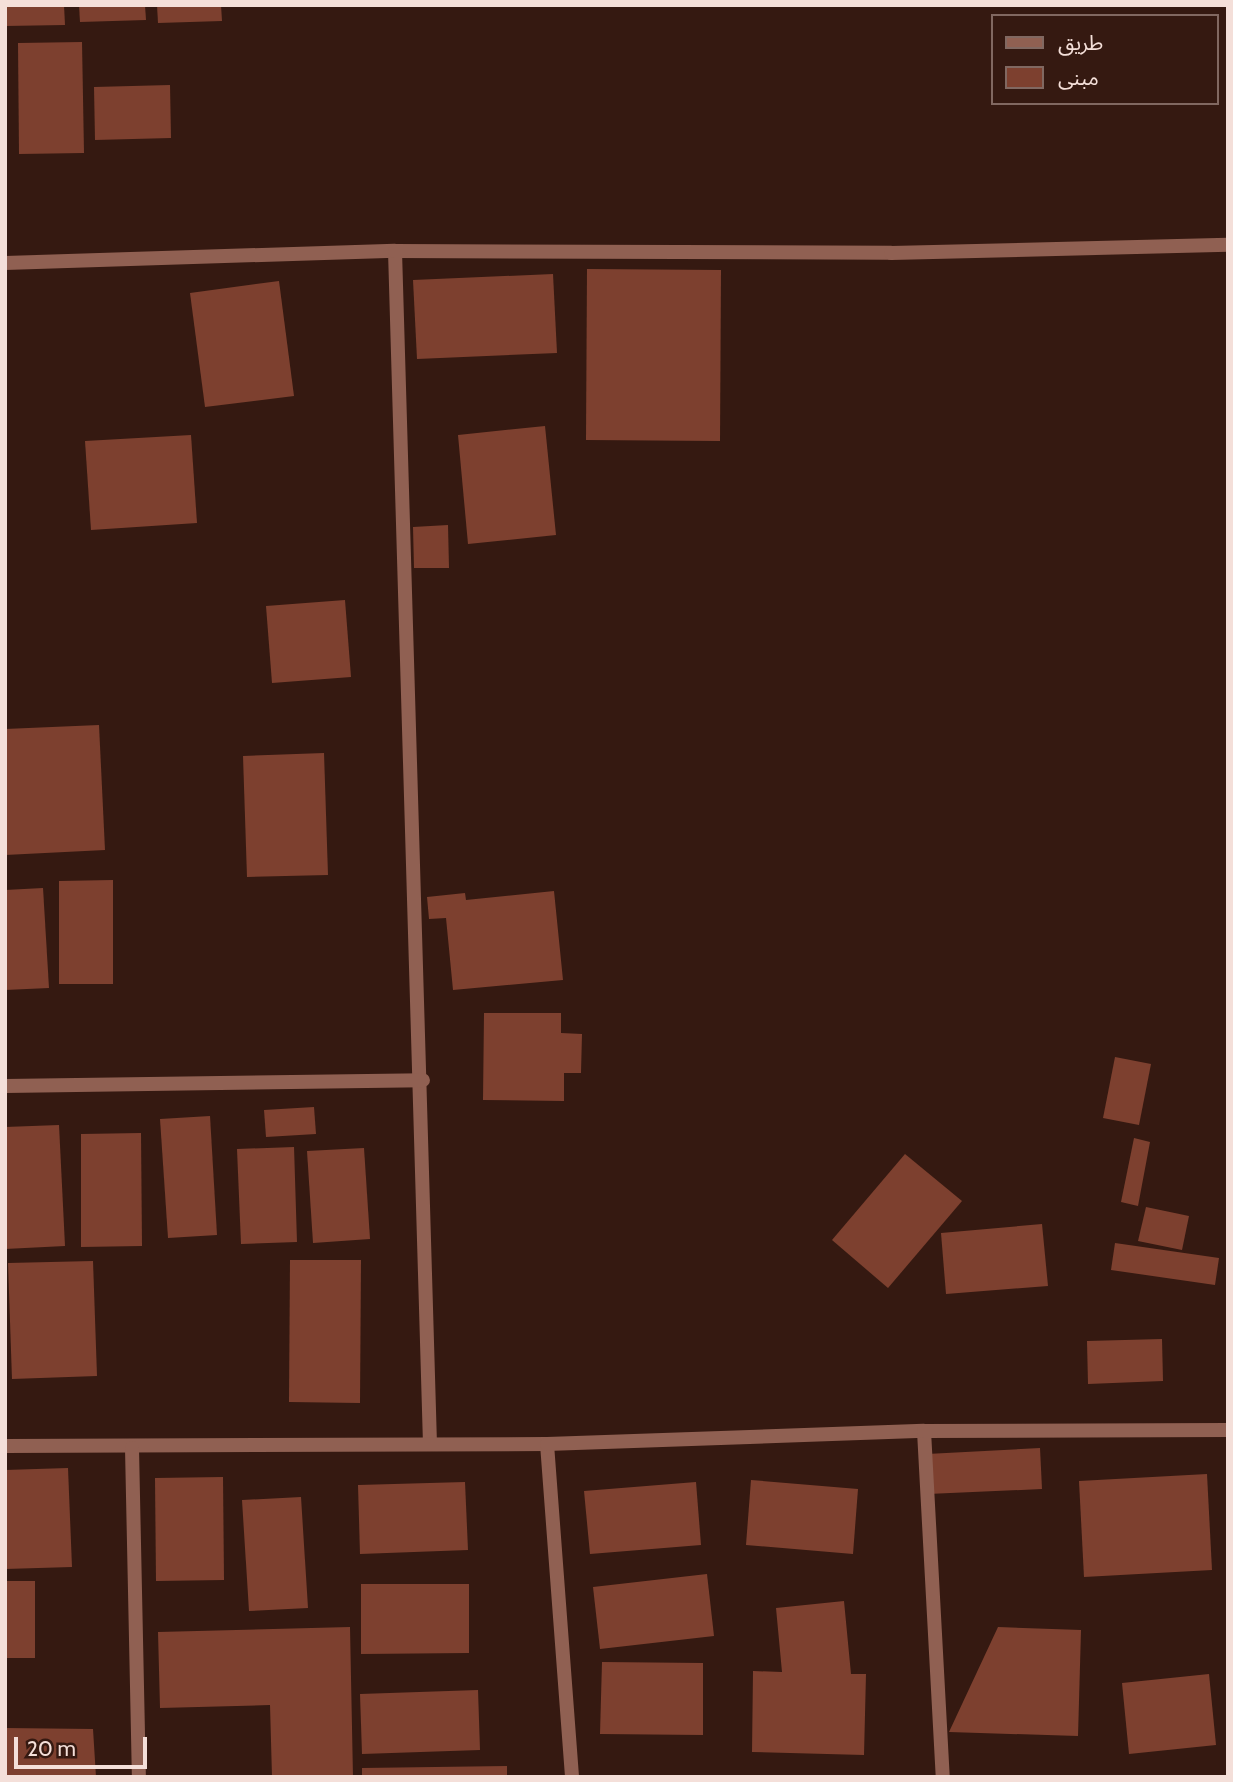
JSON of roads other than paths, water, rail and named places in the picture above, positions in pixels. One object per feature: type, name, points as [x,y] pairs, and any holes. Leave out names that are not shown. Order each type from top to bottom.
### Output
[{"type":"street","points":[[5,263],[395,251],[891,253],[1228,245]]},
{"type":"street","points":[[395,251],[423,1080],[430,1443]]},
{"type":"street","points":[[5,1086],[423,1080]]},
{"type":"street","points":[[5,1446],[132,1448],[430,1443],[547,1444],[924,1431],[1228,1430]]},
{"type":"street","points":[[924,1431],[943,1777]]},
{"type":"street","points":[[547,1444],[572,1777]]},
{"type":"street","points":[[132,1448],[139,1777]]}]
